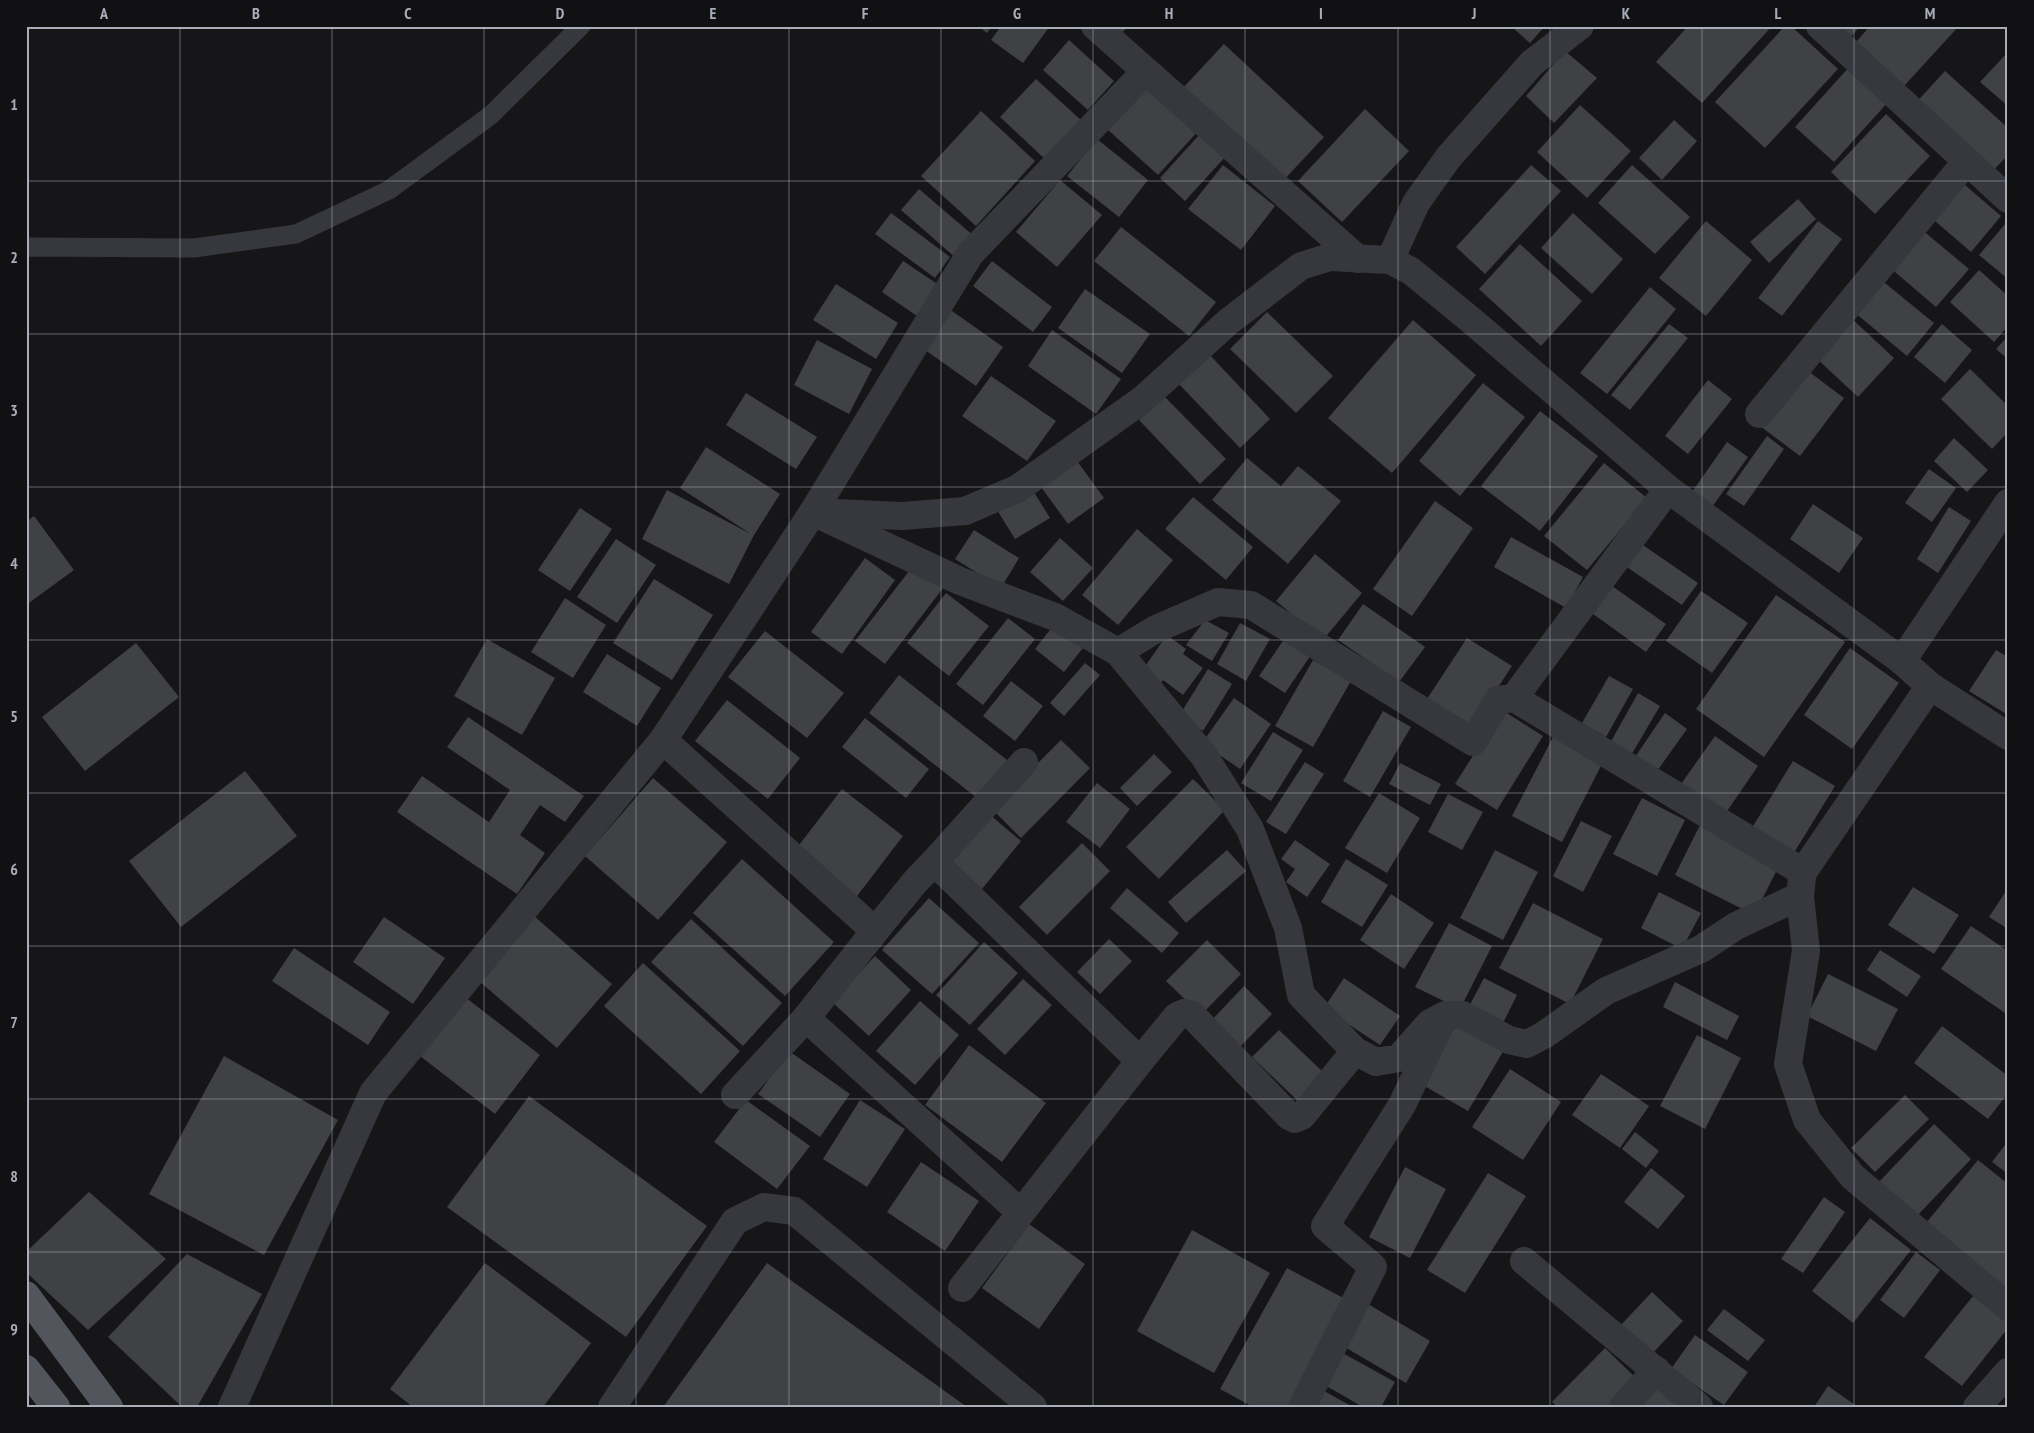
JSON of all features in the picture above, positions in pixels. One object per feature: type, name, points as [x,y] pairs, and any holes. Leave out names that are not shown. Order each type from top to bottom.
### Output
[{"type":"main road","points":[[26,1295],[109,1407]]},
{"type":"main road","points":[[26,1368],[55,1405]]},
{"type":"street","points":[[1095,26],[1144,72],[1358,259]]},
{"type":"street","points":[[1390,260],[1416,203],[1448,158],[1532,63],[1580,26]]},
{"type":"street","points":[[1820,26],[2008,199]]},
{"type":"street","points":[[232,1407],[373,1093],[662,740],[813,512],[970,254],[1144,72]]},
{"type":"street","points":[[1759,414],[1966,162]]},
{"type":"street","points":[[813,512],[902,516],[965,511],[1016,489],[1142,400],[1228,322],[1301,266],[1330,257],[1390,260],[1411,272],[1472,321],[1668,489],[1902,661],[1930,686],[2008,736]]},
{"type":"street","points":[[1514,698],[1668,489]]},
{"type":"street","points":[[1902,661],[2008,504]]},
{"type":"street","points":[[813,512],[960,580],[1055,617],[1118,652],[1204,756],[1250,829],[1288,928],[1301,995],[1355,1051],[1376,1062],[1399,1058],[1430,1023],[1445,1015],[1463,1015],[1509,1040],[1527,1044],[1544,1035],[1606,991],[1700,948],[1801,884],[1930,686]]},
{"type":"street","points":[[1118,652],[1156,629],[1218,602],[1251,605],[1472,742],[1498,700],[1514,698],[1801,884]]},
{"type":"street","points":[[662,740],[876,931]]},
{"type":"street","points":[[735,1095],[806,1018],[915,882],[1024,762]]},
{"type":"street","points":[[934,862],[1140,1061]]},
{"type":"street","points":[[1801,884],[1806,950],[1788,1064],[1807,1120],[1853,1177],[2008,1307]]},
{"type":"street","points":[[962,1288],[1020,1212],[1177,1016],[1184,1013],[1192,1016],[1289,1116],[1295,1119],[1302,1116],[1355,1051]]},
{"type":"street","points":[[1302,1407],[1373,1267],[1324,1226],[1402,1105],[1445,1015]]},
{"type":"street","points":[[806,1018],[1020,1212]]},
{"type":"street","points":[[612,1407],[735,1221],[764,1206],[794,1211],[1033,1407]]},
{"type":"street","points":[[1524,1261],[1699,1407]]},
{"type":"street","points":[[1623,1407],[1656,1370]]},
{"type":"street","points":[[1977,1407],[2008,1372]]},
{"type":"lane","points":[[26,248],[194,248],[296,234],[389,190],[491,115],[581,26]]},
{"type":"building","points":[[978,26],[992,26],[987,33]]},
{"type":"building","points":[[1001,26],[1050,26],[1023,63],[991,40]]},
{"type":"building","points":[[1115,26],[1128,26],[1122,33]]},
{"type":"building","points":[[1511,26],[1545,26],[1530,43]]},
{"type":"building","points":[[1688,26],[1772,26],[1702,103],[1656,62]]},
{"type":"building","points":[[1785,26],[1791,26],[1838,69],[1765,148],[1715,102]]},
{"type":"building","points":[[1837,26],[1860,26],[1850,38]]},
{"type":"building","points":[[1870,26],[1959,26],[1904,86],[1856,42]]},
{"type":"building","points":[[1069,40],[1114,81],[1088,110],[1043,70]]},
{"type":"building","points":[[1224,44],[1324,137],[1281,183],[1181,90]]},
{"type":"building","points":[[1565,51],[1597,78],[1554,123],[1526,96]]},
{"type":"building","points":[[2008,52],[2008,106],[1980,82]]},
{"type":"building","points":[[1851,65],[1889,101],[1834,162],[1795,127]]},
{"type":"building","points":[[1945,71],[2008,128],[2008,155],[1989,175],[1913,106]]},
{"type":"building","points":[[1036,79],[1083,122],[1047,161],[1000,117]]},
{"type":"building","points":[[1147,83],[1199,130],[1158,175],[1106,128]]},
{"type":"building","points":[[1580,105],[1631,151],[1587,198],[1537,152]]},
{"type":"building","points":[[1365,109],[1409,151],[1342,222],[1298,181]]},
{"type":"building","points":[[981,111],[1035,161],[976,226],[921,176]]},
{"type":"building","points":[[1886,114],[1930,156],[1875,214],[1831,172]]},
{"type":"building","points":[[1674,120],[1697,141],[1662,180],[1639,158]]},
{"type":"building","points":[[1200,134],[1226,156],[1185,201],[1160,178]]},
{"type":"building","points":[[1097,139],[1148,180],[1119,217],[1067,176]]},
{"type":"building","points":[[1223,165],[1275,206],[1241,250],[1188,209]]},
{"type":"building","points":[[1531,165],[1561,191],[1485,274],[1456,247]]},
{"type":"building","points":[[1632,165],[1690,217],[1655,254],[1598,203]]},
{"type":"building","points":[[1958,179],[2001,216],[1971,252],[1927,214]]},
{"type":"building","points":[[1060,180],[1102,215],[1057,267],[1016,232]]},
{"type":"building","points":[[919,189],[975,237],[956,258],[901,210]]},
{"type":"building","points":[[1798,199],[1816,219],[1769,263],[1750,242]]},
{"type":"building","points":[[891,213],[950,257],[935,278],[875,234]]},
{"type":"building","points":[[1573,213],[1623,259],[1592,294],[1541,248]]},
{"type":"building","points":[[1706,221],[1752,260],[1706,316],[1659,278]]},
{"type":"building","points":[[1818,221],[1842,239],[1782,316],[1758,298]]},
{"type":"building","points":[[2006,223],[2008,224],[2008,279],[1979,255]]},
{"type":"building","points":[[1121,227],[1216,302],[1189,336],[1094,261]]},
{"type":"building","points":[[1921,229],[1969,269],[1936,307],[1888,266]]},
{"type":"building","points":[[1520,244],[1582,301],[1541,346],[1479,289]]},
{"type":"building","points":[[903,261],[939,285],[917,316],[882,292]]},
{"type":"building","points":[[992,261],[1052,307],[1033,332],[973,286]]},
{"type":"building","points":[[1979,270],[2008,296],[2008,326],[1994,342],[1950,302]]},
{"type":"building","points":[[1880,279],[1934,323],[1907,356],[1854,312]]},
{"type":"building","points":[[836,284],[898,323],[876,359],[813,320]]},
{"type":"building","points":[[1650,287],[1676,309],[1607,394],[1580,373]]},
{"type":"building","points":[[1085,289],[1150,334],[1122,373],[1058,328]]},
{"type":"building","points":[[945,306],[1003,347],[976,386],[918,345]]},
{"type":"building","points":[[1267,312],[1333,376],[1296,413],[1230,349]]},
{"type":"building","points":[[1850,317],[1894,358],[1858,397],[1814,356]]},
{"type":"building","points":[[1413,320],[1476,375],[1392,473],[1328,418]]},
{"type":"building","points":[[1669,324],[1688,338],[1630,410],[1611,395]]},
{"type":"building","points":[[1942,324],[1972,350],[1945,383],[1914,357]]},
{"type":"building","points":[[1052,330],[1121,379],[1096,414],[1028,366]]},
{"type":"building","points":[[2008,336],[2008,359],[1996,349]]},
{"type":"building","points":[[817,340],[872,369],[849,414],[794,385]]},
{"type":"building","points":[[1208,353],[1270,419],[1240,448],[1177,382]]},
{"type":"building","points":[[1804,368],[1844,398],[1800,456],[1760,426]]},
{"type":"building","points":[[1970,369],[2008,406],[2008,432],[1992,449],[1941,399]]},
{"type":"building","points":[[991,376],[1056,421],[1027,461],[962,416]]},
{"type":"building","points":[[1708,380],[1732,399],[1688,454],[1665,436]]},
{"type":"building","points":[[1483,383],[1525,417],[1460,496],[1419,461]]},
{"type":"building","points":[[746,393],[817,437],[796,469],[726,425]]},
{"type":"building","points":[[1164,396],[1226,459],[1200,484],[1139,420]]},
{"type":"building","points":[[1540,411],[1598,456],[1540,531],[1481,486]]},
{"type":"building","points":[[1767,436],[1784,449],[1744,506],[1726,494]]},
{"type":"building","points":[[1954,438],[1988,470],[1967,492],[1934,461]]},
{"type":"building","points":[[1727,442],[1748,457],[1712,507],[1692,492]]},
{"type":"building","points":[[706,447],[780,494],[754,535],[729,584],[642,539],[667,490],[751,534],[680,488]]},
{"type":"building","points":[[1247,458],[1281,486],[1298,466],[1341,501],[1288,564],[1212,500]]},
{"type":"building","points":[[1077,461],[1104,498],[1068,524],[1041,487]]},
{"type":"building","points":[[1604,463],[1647,498],[1587,570],[1544,536]]},
{"type":"building","points":[[1929,469],[1956,488],[1932,522],[1905,503]]},
{"type":"building","points":[[1032,489],[1050,518],[1015,539],[997,510]]},
{"type":"building","points":[[1193,497],[1253,547],[1226,580],[1165,529]]},
{"type":"building","points":[[1435,501],[1473,528],[1412,616],[1373,589]]},
{"type":"building","points":[[1813,504],[1863,538],[1839,573],[1790,539]]},
{"type":"building","points":[[1949,507],[1971,521],[1938,573],[1917,559]]},
{"type":"building","points":[[580,508],[612,529],[570,591],[538,570]]},
{"type":"building","points":[[34,516],[74,570],[26,605],[26,522]]},
{"type":"building","points":[[1137,529],[1173,560],[1118,625],[1082,595]]},
{"type":"building","points":[[974,530],[1019,558],[1001,588],[955,559]]},
{"type":"building","points":[[1511,537],[1583,577],[1566,608],[1494,567]]},
{"type":"building","points":[[1060,538],[1093,568],[1063,601],[1030,572]]},
{"type":"building","points":[[616,539],[656,565],[617,623],[577,597]]},
{"type":"building","points":[[1637,541],[1698,583],[1682,605],[1621,563]]},
{"type":"building","points":[[1315,554],[1362,593],[1323,640],[1276,601]]},
{"type":"building","points":[[865,558],[895,580],[842,654],[811,632]]},
{"type":"building","points":[[913,566],[943,588],[885,664],[855,641]]},
{"type":"building","points":[[654,579],[713,615],[672,680],[613,643]]},
{"type":"building","points":[[1612,586],[1666,624],[1646,652],[1593,614]]},
{"type":"building","points":[[1701,591],[1748,623],[1712,673],[1666,641]]},
{"type":"building","points":[[946,593],[989,626],[949,676],[907,643]]},
{"type":"building","points":[[1776,595],[1845,642],[1764,757],[1696,709]]},
{"type":"building","points":[[565,598],[606,625],[573,678],[531,652]]},
{"type":"building","points":[[1363,604],[1425,647],[1399,682],[1338,640]]},
{"type":"building","points":[[1008,618],[1035,639],[983,705],[956,684]]},
{"type":"building","points":[[1205,620],[1229,633],[1212,661],[1186,645]]},
{"type":"building","points":[[1057,621],[1086,644],[1064,672],[1035,649]]},
{"type":"building","points":[[1240,623],[1270,639],[1246,681],[1217,664]]},
{"type":"building","points":[[765,631],[844,693],[807,738],[728,677]]},
{"type":"building","points":[[1167,635],[1186,649],[1183,654],[1203,668],[1183,695],[1163,680],[1157,688],[1139,675]]},
{"type":"building","points":[[1287,635],[1313,652],[1285,693],[1259,676]]},
{"type":"building","points":[[1467,638],[1512,666],[1471,728],[1427,699]]},
{"type":"building","points":[[487,639],[555,678],[522,735],[454,696]]},
{"type":"building","points":[[136,643],[179,697],[85,771],[42,717]]},
{"type":"building","points":[[1850,648],[1899,683],[1852,749],[1804,715]]},
{"type":"building","points":[[1996,650],[2008,657],[2008,715],[1969,691]]},
{"type":"building","points":[[607,654],[661,688],[637,726],[583,692]]},
{"type":"building","points":[[1313,660],[1351,681],[1313,747],[1275,726]]},
{"type":"building","points":[[1085,663],[1100,675],[1064,716],[1050,703]]},
{"type":"building","points":[[1208,669],[1232,684],[1203,731],[1179,716]]},
{"type":"building","points":[[899,675],[1007,760],[977,798],[869,713]]},
{"type":"building","points":[[1609,676],[1633,689],[1606,737],[1582,723]]},
{"type":"building","points":[[1011,681],[1043,706],[1015,741],[983,716]]},
{"type":"building","points":[[1638,693],[1660,706],[1630,757],[1609,745]]},
{"type":"building","points":[[1234,698],[1271,724],[1240,769],[1202,743]]},
{"type":"building","points":[[727,700],[800,758],[768,799],[695,741]]},
{"type":"building","points":[[1502,710],[1543,736],[1497,810],[1455,784]]},
{"type":"building","points":[[1383,711],[1411,727],[1370,797],[1343,781]]},
{"type":"building","points":[[1665,713],[1687,729],[1652,778],[1631,763]]},
{"type":"building","points":[[468,717],[584,796],[565,822],[540,805],[520,835],[545,853],[517,894],[397,812],[422,776],[489,822],[510,790],[447,747]]},
{"type":"building","points":[[865,718],[929,769],[906,798],[842,747]]},
{"type":"building","points":[[1273,732],[1303,750],[1271,801],[1241,783]]},
{"type":"building","points":[[1715,736],[1758,766],[1725,814],[1681,784]]},
{"type":"building","points":[[1553,737],[1603,762],[1562,842],[1512,816]]},
{"type":"building","points":[[1061,740],[1090,768],[1021,838],[992,809]]},
{"type":"building","points":[[1154,754],[1172,772],[1137,806],[1120,788]]},
{"type":"building","points":[[1793,761],[1835,786],[1792,856],[1750,831]]},
{"type":"building","points":[[1305,762],[1324,774],[1286,834],[1266,822]]},
{"type":"building","points":[[1400,763],[1441,784],[1430,805],[1389,784]]},
{"type":"building","points":[[245,771],[297,836],[181,927],[129,861]]},
{"type":"building","points":[[653,778],[727,842],[658,920],[585,856]]},
{"type":"building","points":[[1193,779],[1225,810],[1159,879],[1126,847]]},
{"type":"building","points":[[1097,783],[1130,809],[1100,848],[1066,822]]},
{"type":"building","points":[[842,789],[903,836],[854,900],[793,853]]},
{"type":"building","points":[[1379,793],[1420,818],[1387,873],[1345,848]]},
{"type":"building","points":[[1448,794],[1483,812],[1462,850],[1428,832]]},
{"type":"building","points":[[1642,798],[1685,820],[1657,876],[1613,854]]},
{"type":"building","points":[[989,814],[1021,841],[982,889],[949,862]]},
{"type":"building","points":[[1581,821],[1612,836],[1583,892],[1553,876]]},
{"type":"building","points":[[1702,821],[1781,862],[1754,915],[1675,875]]},
{"type":"building","points":[[1295,840],[1330,864],[1307,897],[1286,882],[1295,869],[1281,859]]},
{"type":"building","points":[[1082,843],[1110,871],[1047,935],[1019,907]]},
{"type":"building","points":[[1227,850],[1246,871],[1186,923],[1168,902]]},
{"type":"building","points":[[1495,850],[1538,872],[1503,940],[1460,918]]},
{"type":"building","points":[[742,859],[834,942],[785,996],[693,913]]},
{"type":"building","points":[[1346,859],[1388,885],[1362,927],[1321,902]]},
{"type":"building","points":[[1913,887],[1959,915],[1934,954],[1888,925]]},
{"type":"building","points":[[1127,888],[1179,933],[1162,953],[1110,908]]},
{"type":"building","points":[[2008,888],[2008,929],[1989,917]]},
{"type":"building","points":[[1659,892],[1701,913],[1682,949],[1641,928]]},
{"type":"building","points":[[1391,894],[1434,923],[1404,969],[1360,940]]},
{"type":"building","points":[[929,898],[979,943],[932,994],[882,950]]},
{"type":"building","points":[[1533,903],[1603,939],[1570,1004],[1499,968]]},
{"type":"building","points":[[534,916],[612,984],[557,1048],[479,981]]},
{"type":"building","points":[[384,917],[445,958],[413,1004],[353,962]]},
{"type":"building","points":[[691,919],[782,1003],[743,1046],[651,962]]},
{"type":"building","points":[[1449,923],[1492,946],[1460,1009],[1415,987]]},
{"type":"building","points":[[1971,926],[2008,951],[2008,1015],[1941,969]]},
{"type":"building","points":[[1109,939],[1132,961],[1100,994],[1077,972]]},
{"type":"building","points":[[1207,940],[1241,974],[1201,1015],[1166,981]]},
{"type":"building","points":[[984,942],[1018,973],[970,1025],[936,995]]},
{"type":"building","points":[[294,948],[390,1012],[368,1045],[272,981]]},
{"type":"building","points":[[1880,950],[1921,976],[1907,997],[1867,970]]},
{"type":"building","points":[[875,956],[911,990],[869,1036],[832,1002]]},
{"type":"building","points":[[643,963],[740,1051],[701,1094],[604,1006]]},
{"type":"building","points":[[1828,974],[1898,1009],[1876,1051],[1807,1016]]},
{"type":"building","points":[[1344,978],[1400,1016],[1380,1045],[1324,1008]]},
{"type":"building","points":[[1484,978],[1517,995],[1501,1027],[1467,1010]]},
{"type":"building","points":[[1023,979],[1052,1005],[1005,1055],[977,1029]]},
{"type":"building","points":[[1675,982],[1739,1016],[1727,1040],[1663,1007]]},
{"type":"building","points":[[1244,986],[1272,1014],[1238,1049],[1210,1022]]},
{"type":"building","points":[[465,997],[540,1055],[495,1114],[420,1056]]},
{"type":"building","points":[[920,1001],[959,1035],[915,1085],[876,1051]]},
{"type":"building","points":[[1457,1023],[1504,1050],[1468,1111],[1421,1084]]},
{"type":"building","points":[[1942,1026],[2008,1076],[2008,1093],[1988,1119],[1914,1063]]},
{"type":"building","points":[[1279,1030],[1324,1073],[1298,1101],[1252,1057]]},
{"type":"building","points":[[1697,1035],[1741,1058],[1705,1129],[1660,1106]]},
{"type":"building","points":[[969,1045],[1046,1103],[1002,1162],[925,1105]]},
{"type":"building","points":[[789,1051],[850,1094],[820,1137],[758,1094]]},
{"type":"building","points":[[224,1056],[338,1120],[264,1255],[149,1194]]},
{"type":"building","points":[[1510,1069],[1561,1102],[1523,1160],[1472,1127]]},
{"type":"building","points":[[1601,1074],[1649,1106],[1620,1148],[1572,1115]]},
{"type":"building","points":[[1905,1095],[1929,1119],[1875,1172],[1851,1148]]},
{"type":"building","points":[[529,1096],[707,1226],[626,1337],[447,1207]]},
{"type":"building","points":[[746,1100],[810,1146],[777,1189],[714,1142]]},
{"type":"building","points":[[860,1100],[905,1129],[867,1187],[823,1159]]},
{"type":"building","points":[[1934,1124],[1971,1159],[1915,1218],[1879,1182]]},
{"type":"building","points":[[1635,1132],[1659,1151],[1646,1168],[1622,1149]]},
{"type":"building","points":[[2008,1141],[2008,1174],[1992,1162]]},
{"type":"building","points":[[1978,1160],[2008,1184],[2008,1290],[1926,1223]]},
{"type":"building","points":[[921,1162],[979,1201],[945,1251],[887,1212]]},
{"type":"building","points":[[1405,1167],[1446,1189],[1410,1258],[1369,1237]]},
{"type":"building","points":[[1651,1168],[1685,1196],[1658,1229],[1624,1202]]},
{"type":"building","points":[[1488,1173],[1526,1196],[1465,1293],[1427,1270]]},
{"type":"building","points":[[89,1192],[166,1259],[88,1330],[26,1272],[26,1252]]},
{"type":"building","points":[[1824,1197],[1845,1212],[1803,1273],[1781,1259]]},
{"type":"building","points":[[1870,1218],[1911,1250],[1853,1323],[1812,1291]]},
{"type":"building","points":[[1029,1224],[1085,1264],[1039,1329],[982,1288]]},
{"type":"building","points":[[1192,1230],[1270,1273],[1214,1373],[1137,1331]]},
{"type":"building","points":[[1916,1252],[1940,1270],[1904,1318],[1880,1300]]},
{"type":"building","points":[[187,1254],[262,1294],[197,1407],[182,1407],[108,1337]]},
{"type":"building","points":[[485,1263],[591,1343],[543,1407],[413,1407],[390,1389]]},
{"type":"building","points":[[767,1263],[967,1407],[663,1407]]},
{"type":"building","points":[[1287,1268],[1349,1301],[1290,1407],[1253,1407],[1220,1389]]},
{"type":"building","points":[[1652,1292],[1683,1321],[1650,1356],[1619,1327]]},
{"type":"building","points":[[1973,1296],[2008,1323],[2008,1328],[1962,1386],[1924,1357]]},
{"type":"building","points":[[1368,1304],[1430,1341],[1406,1383],[1343,1346]]},
{"type":"building","points":[[1724,1309],[1765,1340],[1748,1361],[1707,1330]]},
{"type":"building","points":[[1695,1335],[1748,1372],[1724,1405],[1671,1369]]},
{"type":"building","points":[[1605,1348],[1639,1381],[1613,1407],[1558,1407],[1552,1402]]},
{"type":"building","points":[[1339,1351],[1395,1382],[1381,1407],[1363,1407],[1321,1383]]},
{"type":"building","points":[[1654,1383],[1680,1407],[1631,1407]]},
{"type":"building","points":[[1828,1386],[1858,1407],[1814,1407]]},
{"type":"building","points":[[1317,1387],[1353,1407],[1306,1407]]}]
